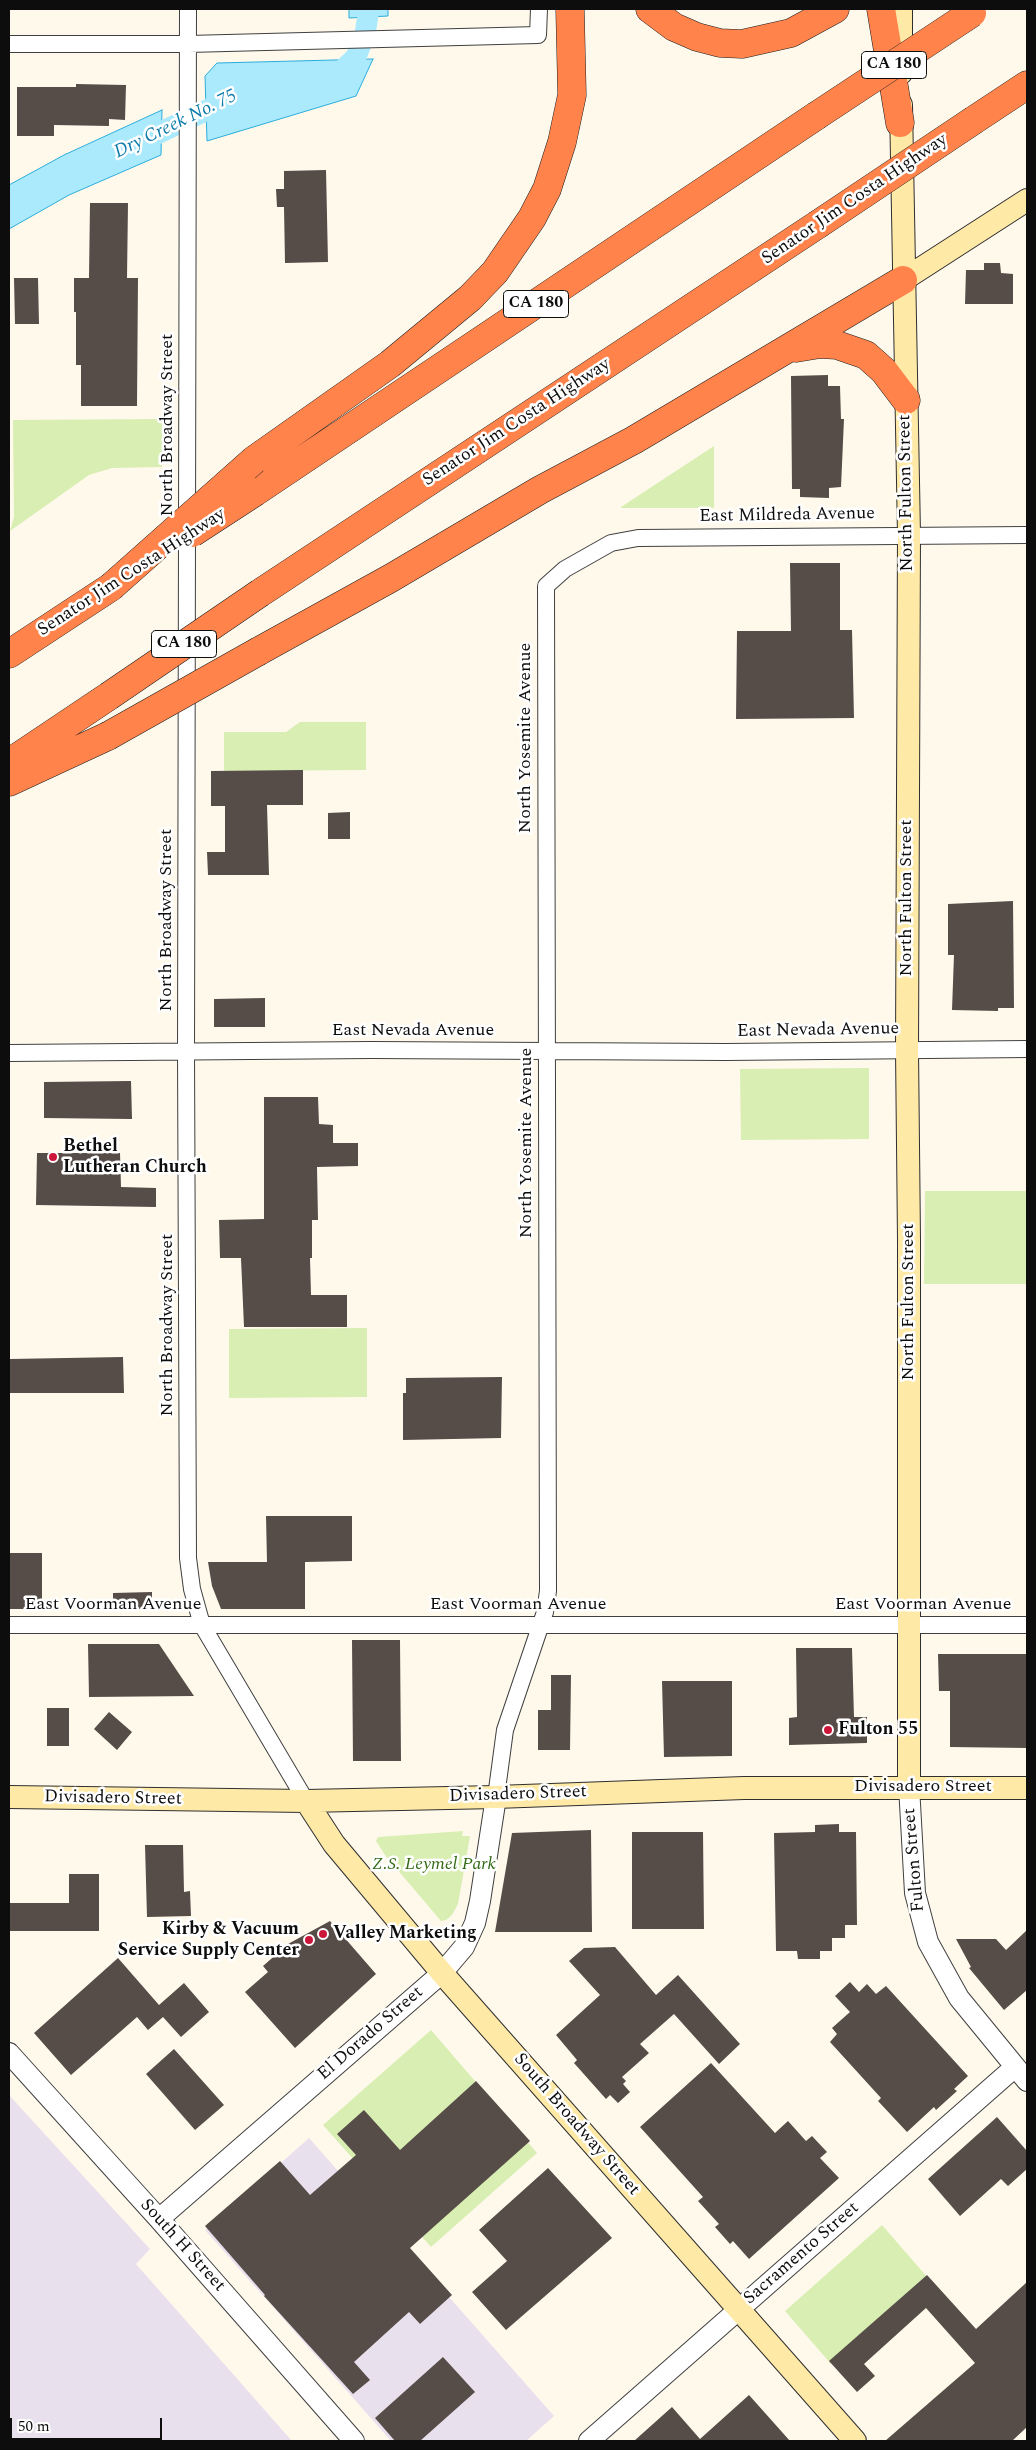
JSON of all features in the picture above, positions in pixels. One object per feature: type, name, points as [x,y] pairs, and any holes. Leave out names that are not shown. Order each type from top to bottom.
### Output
[{"type":"highway","points":[[111,587],[254,460],[390,364],[470,298],[495,272],[532,218],[547,189],[562,142],[572,95],[570,9]]},
{"type":"highway","points":[[650,9],[674,27],[696,38],[720,43],[742,44],[767,40],[791,33],[824,14]]},
{"type":"highway","points":[[881,9],[900,123]]},
{"type":"highway","name":"Senator Jim Costa Highway","points":[[9,654],[975,11]]},
{"type":"highway","name":"Senator Jim Costa Highway","points":[[9,763],[260,593],[1027,85]]},
{"type":"highway","points":[[9,782],[108,736],[391,578],[540,490],[634,440],[903,280]]},
{"type":"highway","points":[[778,354],[800,347],[820,344],[837,345],[866,355],[884,370],[906,400]]},
{"type":"main road","name":"North Fulton Street","points":[[901,9],[900,123],[909,535],[907,1050],[910,1786]]},
{"type":"main road","points":[[903,280],[1027,200]]},
{"type":"main road","name":"Divisadero Street","points":[[9,1797],[306,1801],[496,1797],[734,1788],[910,1786],[1027,1788]]},
{"type":"main road","name":"South Broadway Street","points":[[306,1801],[334,1844],[442,1973],[855,2441]]},
{"type":"street","name":"North Broadway Street","points":[[188,9],[186,1052],[188,1558],[192,1589],[202,1625],[306,1801]]},
{"type":"street","points":[[9,44],[188,44],[538,35],[538,9]]},
{"type":"street","name":"East Mildreda Avenue","points":[[638,538],[1027,535]]},
{"type":"street","name":"North Yosemite Avenue","points":[[496,1797],[505,1730],[541,1625],[548,1591],[546,586],[565,569],[612,543],[638,538]]},
{"type":"street","name":"East Nevada Avenue","points":[[9,1053],[1027,1049]]},
{"type":"street","name":"East Voorman Avenue","points":[[9,1625],[1027,1625]]},
{"type":"street","name":"Fulton Street","points":[[910,1786],[915,1893],[928,1942],[959,1998],[1021,2074]]},
{"type":"street","name":"El Dorado Street","points":[[159,2219],[442,1973],[468,1942],[475,1922],[496,1797]]},
{"type":"street","name":"South H Street","points":[[9,2053],[159,2219],[354,2441]]},
{"type":"street","name":"Sacramento Street","points":[[589,2441],[738,2310],[1021,2074]]},
{"type":"shaded area","points":[[9,2095],[150,2249],[136,2264],[292,2441],[9,2441]]},
{"type":"shaded area","points":[[309,2138],[554,2416],[526,2441],[391,2441],[205,2230]]},
{"type":"green space","points":[[162,419],[162,467],[112,468],[89,475],[10,531],[14,517],[13,420]]},
{"type":"green space","points":[[714,446],[714,508],[621,508],[621,507]]},
{"type":"green space","points":[[300,722],[366,722],[366,770],[224,771],[224,732],[286,732]]},
{"type":"green space","points":[[869,1068],[869,1139],[741,1140],[740,1069]]},
{"type":"green space","points":[[925,1191],[1027,1191],[1027,1284],[924,1284]]},
{"type":"green space","points":[[367,1328],[367,1397],[229,1398],[229,1329]]},
{"type":"green space","name":"Z.S. Leymel Park","points":[[463,1831],[462,1836],[470,1836],[458,1904],[452,1915],[446,1920],[441,1921],[385,1855],[376,1841],[378,1837]]},
{"type":"green space","points":[[431,2030],[537,2153],[431,2247],[323,2125]]},
{"type":"green space","points":[[882,2225],[928,2278],[831,2364],[785,2311]]},
{"type":"water","points":[[349,9],[388,9],[388,16],[349,18]]},
{"type":"water","points":[[373,59],[356,96],[207,141],[205,76],[217,63]]},
{"type":"water","points":[[162,110],[161,155],[69,195],[9,229],[9,185],[64,155]]},
{"type":"building","points":[[76,84],[126,85],[125,120],[109,119],[109,126],[54,125],[54,136],[17,136],[17,87],[76,87]]},
{"type":"building","points":[[326,170],[328,262],[285,263],[284,207],[277,207],[276,189],[284,189],[284,171]]},
{"type":"building","points":[[90,203],[128,203],[127,278],[138,278],[137,406],[81,406],[81,365],[76,365],[74,278],[89,278]]},
{"type":"building","points":[[984,263],[1000,263],[1001,273],[1013,274],[1013,304],[965,304],[966,270],[984,270]]},
{"type":"building","points":[[14,278],[38,278],[39,324],[15,324]]},
{"type":"building","points":[[828,375],[828,386],[840,386],[841,419],[844,419],[841,487],[829,488],[829,498],[800,497],[800,489],[792,489],[791,376]]},
{"type":"building","points":[[790,563],[840,563],[840,630],[852,630],[854,718],[736,719],[737,631],[791,631]]},
{"type":"building","points":[[303,770],[303,805],[267,805],[269,875],[208,875],[207,852],[225,852],[225,806],[211,806],[211,771]]},
{"type":"building","points":[[350,812],[350,839],[328,839],[328,813]]},
{"type":"building","points":[[1013,901],[1014,1008],[998,1008],[998,1011],[952,1010],[954,955],[948,955],[948,904]]},
{"type":"building","points":[[265,998],[265,1027],[214,1027],[214,999]]},
{"type":"building","points":[[131,1081],[132,1119],[44,1118],[44,1082]]},
{"type":"building","points":[[264,1097],[318,1097],[319,1124],[333,1125],[333,1143],[358,1143],[358,1166],[317,1167],[318,1220],[312,1220],[311,1295],[347,1295],[347,1327],[244,1327],[241,1258],[220,1258],[219,1220],[264,1219]]},
{"type":"building","points":[[37,1153],[120,1153],[121,1187],[156,1188],[156,1207],[36,1205]]},
{"type":"building","points":[[123,1357],[124,1393],[10,1393],[10,1359]]},
{"type":"building","points":[[502,1377],[501,1438],[403,1440],[403,1393],[406,1393],[406,1378]]},
{"type":"building","points":[[266,1516],[352,1516],[352,1561],[305,1562],[305,1609],[221,1609],[212,1586],[208,1562],[267,1562]]},
{"type":"building","points":[[9,1553],[42,1553],[42,1609],[9,1609]]},
{"type":"building","points":[[152,1592],[152,1609],[113,1609],[113,1593]]},
{"type":"building","points":[[352,1640],[400,1640],[401,1761],[353,1761]]},
{"type":"building","points":[[88,1644],[159,1644],[194,1696],[89,1697]]},
{"type":"building","points":[[796,1648],[852,1648],[854,1717],[867,1717],[867,1743],[789,1745],[789,1718],[797,1717]]},
{"type":"building","points":[[938,1654],[1027,1654],[1027,1748],[950,1747],[950,1691],[939,1691]]},
{"type":"building","points":[[551,1675],[571,1675],[570,1750],[538,1750],[538,1710],[551,1710]]},
{"type":"building","points":[[662,1681],[732,1681],[732,1756],[664,1757]]},
{"type":"building","points":[[47,1708],[69,1708],[69,1746],[47,1746]]},
{"type":"building","points":[[109,1712],[132,1732],[117,1750],[94,1729]]},
{"type":"building","points":[[839,1824],[839,1832],[856,1832],[857,1925],[845,1925],[845,1938],[832,1938],[832,1951],[820,1951],[820,1959],[798,1959],[797,1951],[776,1951],[774,1833],[815,1832],[815,1825]]},
{"type":"building","points":[[591,1830],[592,1932],[495,1932],[512,1833]]},
{"type":"building","points":[[632,1832],[703,1832],[704,1929],[632,1929]]},
{"type":"building","points":[[145,1845],[183,1845],[184,1892],[190,1891],[191,1916],[147,1917]]},
{"type":"building","points":[[69,1874],[99,1874],[99,1931],[9,1931],[9,1903],[69,1903]]},
{"type":"building","points":[[330,1921],[376,1974],[295,2048],[245,1992],[268,1972],[263,1966],[288,1944]]},
{"type":"building","points":[[1027,1930],[1027,1990],[1004,2010],[969,1968],[971,1967],[956,1939],[996,1939],[1006,1950]]},
{"type":"building","points":[[615,1947],[656,1995],[678,1975],[740,2044],[719,2064],[674,2014],[640,2044],[649,2053],[622,2077],[626,2081],[623,2084],[630,2092],[618,2103],[610,2095],[606,2099],[574,2063],[577,2060],[556,2035],[600,1995],[569,1961],[584,1948]]},
{"type":"building","points":[[118,1958],[159,2005],[184,1983],[209,2012],[181,2037],[163,2017],[148,2030],[137,2017],[71,2075],[34,2033]]},
{"type":"building","points":[[850,1982],[859,1992],[867,1984],[876,1994],[886,1986],[968,2076],[954,2089],[957,2091],[936,2110],[934,2107],[907,2132],[878,2101],[881,2098],[830,2042],[837,2034],[832,2028],[850,2012],[835,1996]]},
{"type":"building","points":[[174,2049],[224,2105],[195,2130],[146,2074]]},
{"type":"building","points":[[711,2063],[775,2133],[788,2121],[806,2141],[812,2136],[827,2152],[820,2158],[839,2178],[749,2259],[733,2241],[730,2244],[715,2227],[719,2224],[698,2201],[703,2197],[640,2127]]},
{"type":"building","points":[[476,2081],[530,2141],[410,2248],[452,2295],[420,2324],[409,2312],[354,2362],[370,2380],[353,2394],[264,2296],[205,2226],[280,2161],[310,2195],[356,2155],[337,2134],[364,2110],[400,2150]]},
{"type":"building","points":[[997,2117],[1027,2151],[1027,2169],[1008,2186],[1001,2179],[960,2216],[928,2179]]},
{"type":"building","points":[[548,2168],[612,2238],[506,2330],[472,2292],[507,2261],[479,2230]]},
{"type":"building","points":[[927,2275],[976,2329],[1027,2282],[1027,2427],[1012,2441],[885,2441],[975,2363],[926,2308],[864,2364],[875,2376],[857,2392],[829,2361]]},
{"type":"building","points":[[443,2357],[475,2392],[420,2441],[395,2441],[375,2418]]},
{"type":"building","points":[[749,2395],[790,2441],[634,2441],[672,2407],[700,2439]]},
{"type":"waterway","name":"Dry Creek No. 75","points":[[333,79],[356,57],[365,34],[369,9]]},
{"type":"waterway","name":"Dry Creek No. 75","points":[[136,144],[232,98]]},
{"type":"place","name":"Bethel Lutheran Church","points":[[53,1157]]},
{"type":"place","name":"Fulton 55","points":[[828,1730]]},
{"type":"place","name":"Valley Marketing","points":[[323,1934]]},
{"type":"place","name":"Kirby & Vacuum Service Supply Center","points":[[309,1940]]}]
